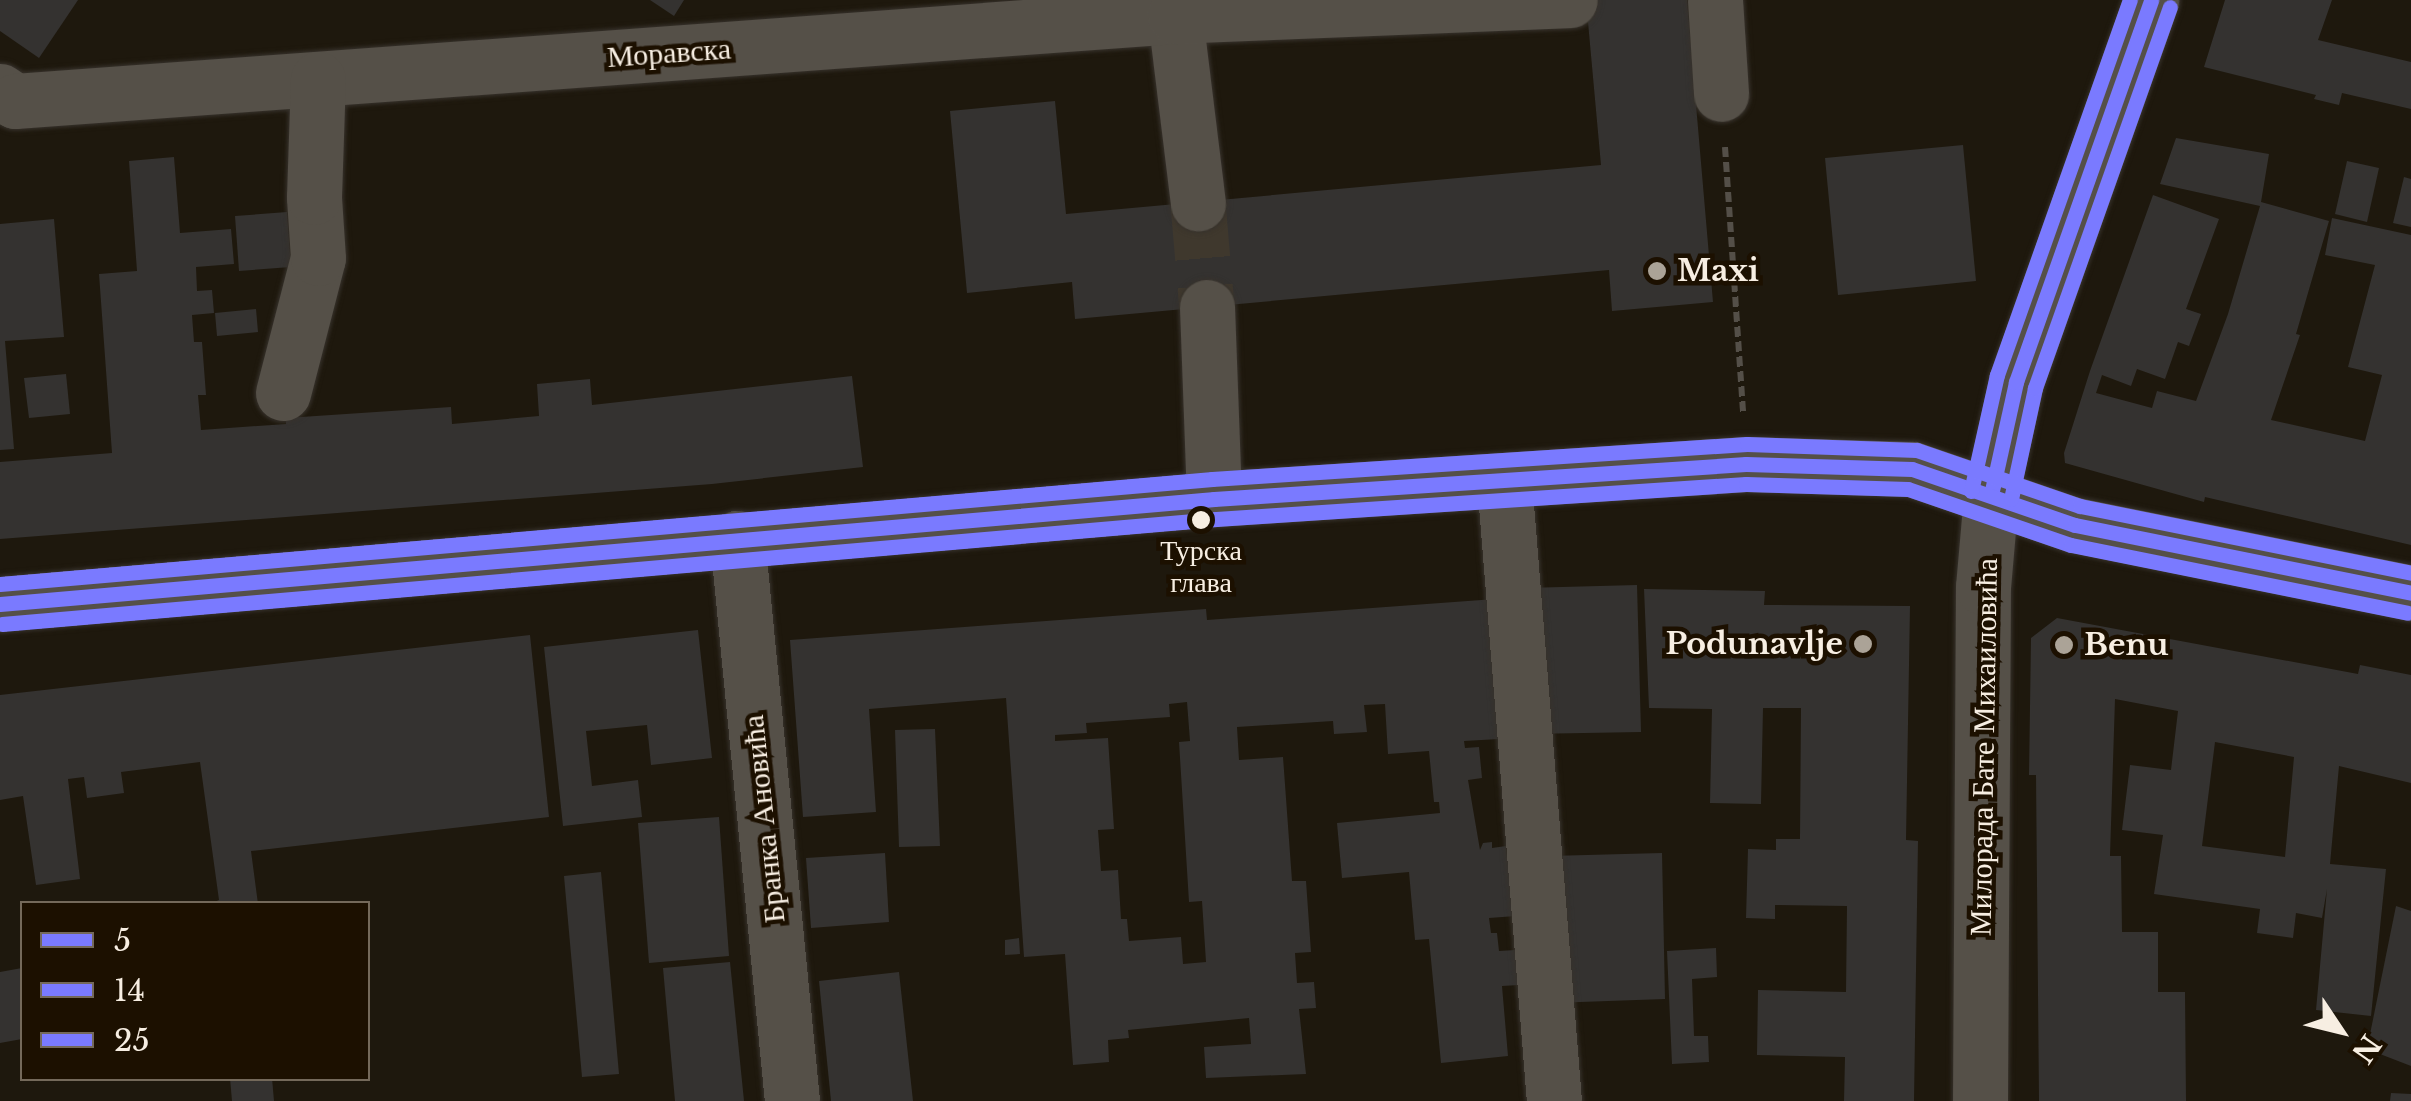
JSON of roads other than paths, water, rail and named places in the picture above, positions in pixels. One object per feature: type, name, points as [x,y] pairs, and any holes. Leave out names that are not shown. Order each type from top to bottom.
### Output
[{"type":"street","name":"Моравска","points":[[0,90],[16,101],[164,91],[1174,8],[1570,0]]},
{"type":"street","points":[[1716,0],[1722,94]]},
{"type":"street","name":"Милорада Бате Михаиловића","points":[[1980,1101],[1983,587],[1992,495],[2016,382],[2151,0]]},
{"type":"street","points":[[1174,8],[1198,202]]},
{"type":"street","points":[[283,393],[318,258],[314,197],[318,79]]},
{"type":"street","points":[[1206,307],[1214,500]]},
{"type":"street","points":[[0,604],[737,538],[1214,500],[1746,464],[1857,464],[1912,469],[2076,525],[2411,593]]},
{"type":"street","points":[[1504,480],[1554,1101]]},
{"type":"street","name":"Бранка Ановића","points":[[737,538],[792,1101]]},
{"type":"tunnel","points":[[1198,203],[1207,307]]},
{"type":"place","name":"Maxi","points":[[1657,271]]},
{"type":"place","name":"Турска глава","points":[[1201,520]]},
{"type":"place","name":"Podunavlje","points":[[1863,644]]},
{"type":"place","name":"Benu","points":[[2064,645]]}]
